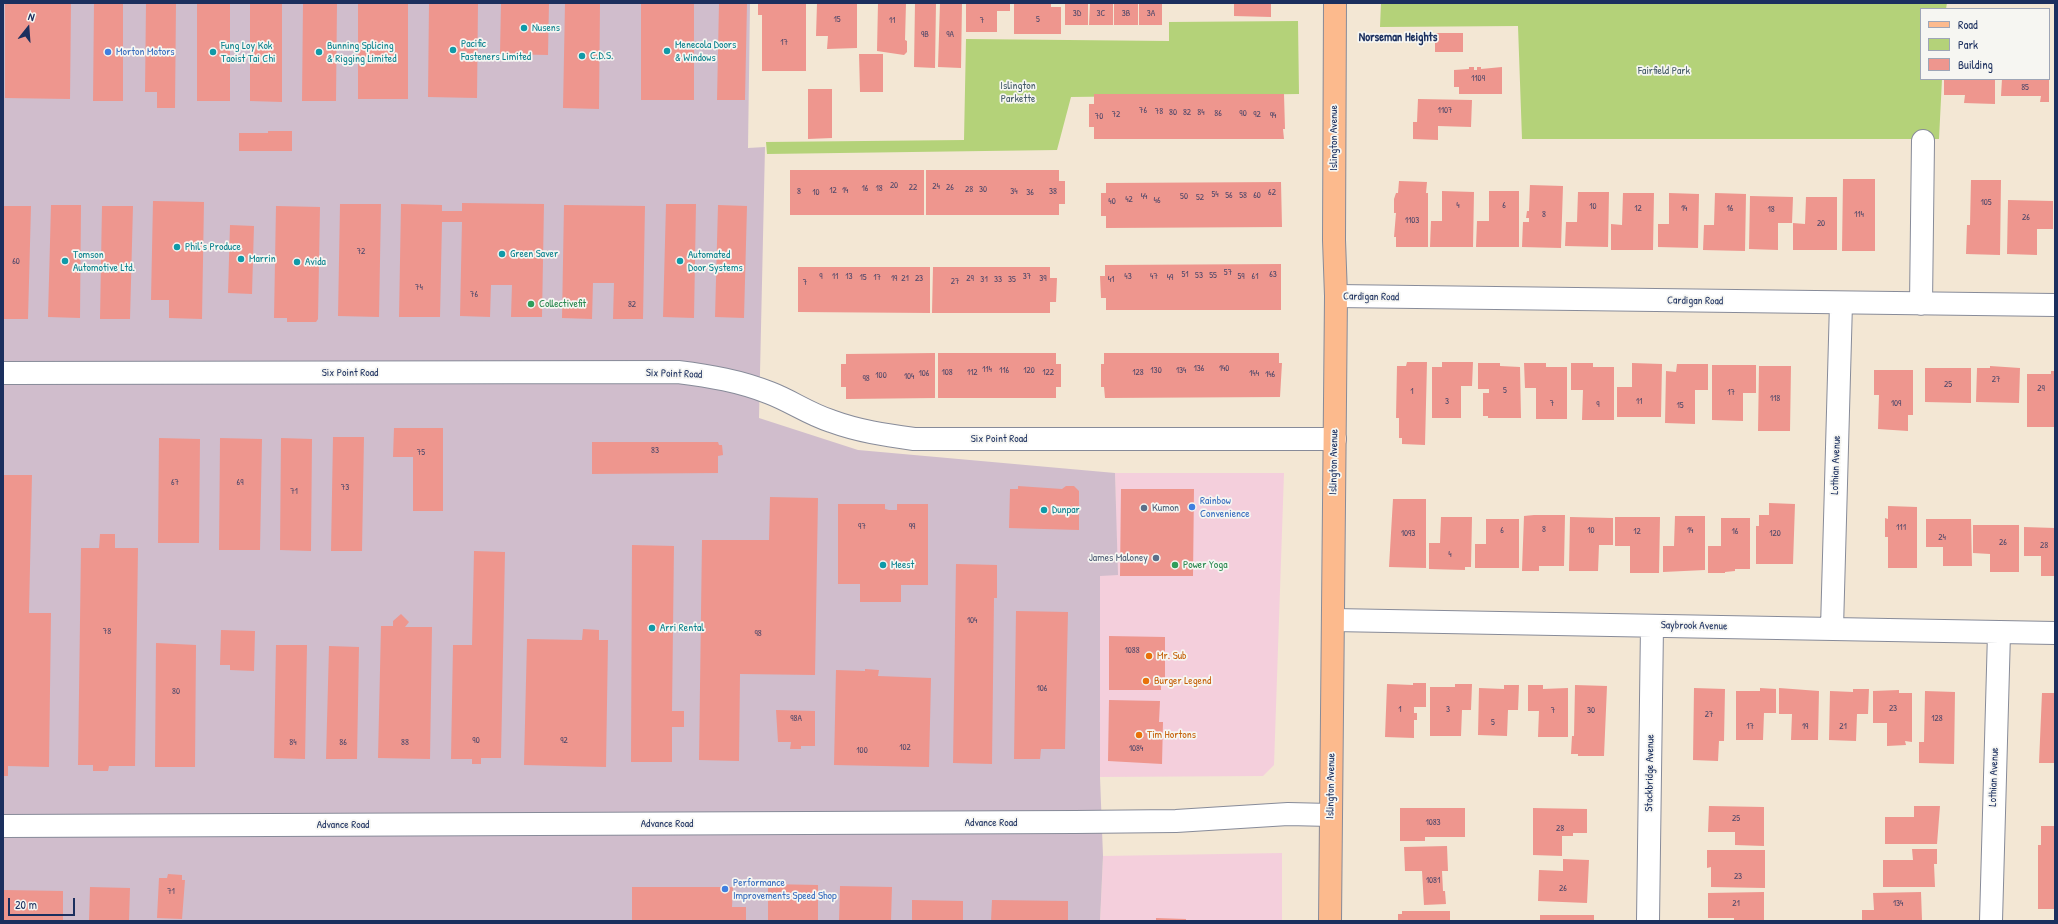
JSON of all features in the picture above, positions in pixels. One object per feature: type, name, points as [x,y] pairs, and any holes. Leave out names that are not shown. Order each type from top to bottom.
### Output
[{"type":"main road","name":"Islington Avenue","points":[[1330,921],[1336,296],[1334,240],[1335,3]]},
{"type":"street","points":[[1921,304],[1923,141]]},
{"type":"street","name":"Cardigan Road","points":[[1336,296],[2055,305]]},
{"type":"street","name":"Lothian Avenue","points":[[1832,628],[1841,303]]},
{"type":"street","name":"Six Point Road","points":[[3,373],[678,372],[713,376],[771,393],[831,422],[878,435],[914,439],[1334,439]]},
{"type":"street","name":"Saybrook Avenue","points":[[1333,620],[2055,633]]},
{"type":"street","name":"Stockbridge Avenue","points":[[1648,921],[1652,626]]},
{"type":"street","name":"Lothian Avenue","points":[[1991,921],[1998,633]]},
{"type":"street","name":"Advance Road","points":[[3,826],[1075,822],[1176,821],[1288,814],[1331,815]]},
{"type":"shaded area","points":[[3,3],[750,3],[748,148],[765,147],[759,418],[858,450],[1115,473],[1118,575],[1100,576],[1100,777],[1103,856],[1100,921],[3,921]]},
{"type":"shaded area","points":[[1115,473],[1284,473],[1274,765],[1263,776],[1100,777],[1100,575],[1117,575]]},
{"type":"shaded area","points":[[1282,853],[1282,921],[1100,921],[1103,856]]},
{"type":"green space","name":"Fairfield Park","points":[[1381,3],[1947,3],[1946,8],[1920,8],[1920,80],[1942,80],[1939,139],[1522,139],[1518,26],[1380,27]]},
{"type":"green space","name":"Islington Parkette","points":[[1298,21],[1299,94],[1071,97],[1057,150],[767,154],[766,142],[964,140],[966,39],[1169,41],[1169,22]]},
{"type":"building","points":[[5,3],[71,3],[70,99],[5,98]]},
{"type":"building","name":"Morton Motors","points":[[94,3],[123,3],[123,101],[93,101]]},
{"type":"building","points":[[146,3],[176,3],[175,108],[157,108],[157,92],[145,92]]},
{"type":"building","name":"Fung Loy Kok Taoist Tai Chi","points":[[197,3],[230,3],[230,101],[197,101]]},
{"type":"building","points":[[250,3],[282,3],[282,102],[250,101]]},
{"type":"building","name":"Bunning Splicing & Rigging Limited","points":[[303,3],[337,3],[336,101],[302,101]]},
{"type":"building","points":[[358,3],[408,3],[408,99],[358,99]]},
{"type":"building","name":"Pacific Fasteners Limited","points":[[429,3],[478,3],[477,98],[428,97]]},
{"type":"building","name":"Nusens","points":[[501,3],[549,3],[548,55],[500,54]]},
{"type":"building","name":"C.D.S.","points":[[565,3],[600,3],[599,109],[563,108]]},
{"type":"building","name":"Menecola Doors & Windows","points":[[641,3],[694,3],[694,100],[641,100]]},
{"type":"building","points":[[719,3],[747,3],[745,100],[717,100]]},
{"type":"building","points":[[758,3],[806,3],[806,71],[762,71],[762,15],[758,15]]},
{"type":"building","points":[[817,3],[857,3],[857,48],[827,49],[828,36],[816,36]]},
{"type":"building","points":[[878,3],[906,3],[905,40],[907,41],[907,52],[904,55],[877,51]]},
{"type":"building","points":[[915,3],[936,3],[935,68],[914,67]]},
{"type":"building","points":[[940,3],[962,3],[961,68],[938,67]]},
{"type":"building","points":[[966,3],[1010,3],[1010,11],[997,11],[997,32],[966,32]]},
{"type":"building","points":[[1014,3],[1051,3],[1051,7],[1061,7],[1061,34],[1014,34]]},
{"type":"building","points":[[1065,3],[1088,3],[1088,25],[1065,25]]},
{"type":"building","points":[[1090,3],[1113,3],[1113,25],[1089,25]]},
{"type":"building","points":[[1114,3],[1138,3],[1138,25],[1114,25]]},
{"type":"building","points":[[1139,3],[1162,3],[1162,25],[1139,25]]},
{"type":"building","points":[[1234,3],[1271,3],[1271,17],[1234,16]]},
{"type":"building","points":[[1435,33],[1463,33],[1463,52],[1435,52]]},
{"type":"building","points":[[859,54],[883,54],[883,92],[860,92]]},
{"type":"building","points":[[1469,67],[1474,67],[1474,70],[1477,70],[1477,67],[1481,67],[1481,69],[1502,67],[1502,94],[1459,94],[1459,87],[1454,87],[1454,70],[1469,69]]},
{"type":"building","points":[[1944,80],[1995,80],[1995,104],[1964,103],[1965,95],[1944,95]]},
{"type":"building","points":[[2002,80],[2049,80],[2049,102],[2040,102],[2041,96],[2001,96]]},
{"type":"building","points":[[808,89],[832,89],[832,138],[808,139]]},
{"type":"building","points":[[1094,94],[1284,94],[1284,139],[1094,139],[1094,127],[1089,127],[1089,104],[1094,104]]},
{"type":"building","points":[[1418,99],[1472,100],[1471,127],[1438,126],[1438,140],[1413,139],[1413,122],[1417,122]]},
{"type":"building","points":[[268,131],[292,131],[292,151],[239,151],[239,133],[268,133]]},
{"type":"building","points":[[790,170],[924,170],[924,215],[790,215]]},
{"type":"building","points":[[926,170],[1059,170],[1059,181],[1065,181],[1065,204],[1059,204],[1059,215],[926,215]]},
{"type":"building","points":[[1843,179],[1875,179],[1875,251],[1842,251]]},
{"type":"building","points":[[1971,180],[2001,180],[2000,255],[1966,254],[1967,225],[1970,225]]},
{"type":"building","points":[[1399,181],[1427,182],[1428,247],[1396,247],[1396,237],[1394,237],[1396,213],[1394,213],[1394,199],[1396,193],[1398,193]]},
{"type":"building","points":[[1281,182],[1282,227],[1106,228],[1106,216],[1101,216],[1101,193],[1106,193],[1106,183]]},
{"type":"building","points":[[1530,185],[1563,186],[1561,248],[1522,247],[1523,222],[1529,222],[1529,218],[1526,218],[1527,211],[1529,211]]},
{"type":"building","points":[[1442,191],[1474,192],[1473,247],[1430,247],[1431,221],[1442,221]]},
{"type":"building","points":[[1489,191],[1519,191],[1519,247],[1476,247],[1477,221],[1489,221]]},
{"type":"building","points":[[1578,192],[1609,192],[1608,247],[1565,246],[1566,222],[1577,222]]},
{"type":"building","points":[[1623,193],[1654,193],[1653,250],[1611,250],[1611,224],[1622,225]]},
{"type":"building","points":[[1669,193],[1699,194],[1698,248],[1658,247],[1658,224],[1669,224]]},
{"type":"building","points":[[1715,193],[1746,194],[1745,251],[1703,250],[1704,225],[1714,225]]},
{"type":"building","points":[[1750,196],[1793,197],[1792,223],[1778,223],[1778,250],[1749,249]]},
{"type":"building","points":[[1806,197],[1837,197],[1837,250],[1793,250],[1793,223],[1805,224]]},
{"type":"building","points":[[2008,200],[2053,201],[2053,229],[2037,229],[2037,255],[2007,254]]},
{"type":"building","name":"Phil’s Produce","points":[[153,201],[204,202],[202,319],[169,318],[169,300],[151,300]]},
{"type":"building","name":"Green Saver","points":[[462,203],[544,204],[542,317],[511,317],[512,285],[491,285],[490,317],[460,316],[462,222],[442,222],[440,317],[399,317],[401,204],[442,205],[442,211],[462,211]]},
{"type":"building","name":"Avida","points":[[340,204],[381,204],[379,317],[338,316]]},
{"type":"building","name":"Automated Door Systems","points":[[666,204],[696,204],[694,318],[663,317]]},
{"type":"building","name":"Tomson Automotive Ltd.","points":[[51,205],[81,205],[80,318],[48,317]]},
{"type":"building","points":[[564,205],[645,206],[643,319],[613,319],[614,283],[593,283],[592,319],[562,318]]},
{"type":"building","points":[[718,205],[747,206],[744,318],[715,317]]},
{"type":"building","points":[[3,206],[31,206],[28,319],[3,319]]},
{"type":"building","points":[[102,206],[133,206],[130,319],[100,319]]},
{"type":"building","name":"Avida","points":[[276,206],[320,207],[318,319],[316,322],[287,322],[287,318],[274,318]]},
{"type":"building","name":"Marrin","points":[[230,225],[254,226],[252,294],[228,293]]},
{"type":"building","points":[[1281,264],[1281,310],[1106,310],[1106,298],[1101,298],[1100,276],[1105,276],[1105,265]]},
{"type":"building","points":[[798,267],[930,267],[930,313],[798,312]]},
{"type":"building","points":[[933,267],[1050,267],[1050,278],[1057,278],[1056,302],[1050,302],[1050,313],[932,313]]},
{"type":"building","points":[[935,353],[935,398],[846,399],[846,387],[841,387],[841,364],[846,364],[846,354]]},
{"type":"building","points":[[938,353],[1056,353],[1056,364],[1061,364],[1061,387],[1056,387],[1056,398],[938,398]]},
{"type":"building","points":[[1104,353],[1279,353],[1279,363],[1282,363],[1280,397],[1105,398],[1104,387],[1101,387],[1101,364],[1104,364]]},
{"type":"building","points":[[1407,362],[1427,362],[1425,445],[1402,444],[1402,438],[1399,438],[1399,418],[1396,418],[1397,366],[1406,366]]},
{"type":"building","points":[[1442,362],[1473,362],[1472,386],[1461,386],[1461,418],[1432,418],[1432,367],[1442,367]]},
{"type":"building","points":[[1478,363],[1500,363],[1500,366],[1520,367],[1521,418],[1488,418],[1488,416],[1483,416],[1483,393],[1489,393],[1489,389],[1478,389]]},
{"type":"building","points":[[1524,363],[1546,363],[1546,367],[1567,367],[1567,419],[1536,419],[1536,388],[1525,388]]},
{"type":"building","points":[[1571,363],[1593,363],[1593,367],[1614,367],[1614,420],[1582,420],[1583,390],[1571,390]]},
{"type":"building","points":[[1632,363],[1662,364],[1661,417],[1617,417],[1617,387],[1632,387]]},
{"type":"building","points":[[1677,364],[1708,364],[1708,390],[1695,390],[1695,424],[1665,423],[1666,371],[1676,372]]},
{"type":"building","points":[[1712,365],[1756,365],[1756,393],[1743,393],[1743,421],[1712,420]]},
{"type":"building","points":[[1759,366],[1791,366],[1790,431],[1758,431]]},
{"type":"building","points":[[1990,366],[2020,368],[2019,403],[1976,402],[1977,368],[1990,368]]},
{"type":"building","points":[[1925,368],[1971,368],[1971,403],[1925,402]]},
{"type":"building","points":[[1874,370],[1913,370],[1913,415],[1908,415],[1908,431],[1878,429],[1879,395],[1874,395]]},
{"type":"building","points":[[2051,371],[2055,371],[2055,427],[2027,427],[2027,374],[2051,374]]},
{"type":"building","points":[[394,428],[443,428],[443,511],[413,511],[413,457],[393,457]]},
{"type":"building","points":[[333,437],[364,437],[362,551],[331,551]]},
{"type":"building","points":[[159,438],[200,439],[199,543],[158,543]]},
{"type":"building","points":[[220,438],[262,439],[260,550],[219,550]]},
{"type":"building","points":[[281,438],[312,439],[311,551],[280,550]]},
{"type":"building","points":[[592,442],[718,442],[719,445],[722,445],[723,455],[718,456],[718,473],[592,474]]},
{"type":"building","points":[[3,475],[32,475],[29,613],[51,613],[49,767],[8,766],[8,776],[3,776]]},
{"type":"building","name":"Dunpar","points":[[1018,486],[1062,489],[1066,486],[1074,486],[1079,491],[1079,530],[1009,528],[1010,489],[1018,489]]},
{"type":"building","points":[[1121,489],[1194,489],[1193,576],[1120,576]]},
{"type":"building","points":[[770,497],[818,498],[815,675],[740,674],[739,761],[699,760],[702,540],[769,540]]},
{"type":"building","points":[[1393,499],[1426,499],[1426,568],[1389,567]]},
{"type":"building","points":[[1769,503],[1795,504],[1793,564],[1756,564],[1756,526],[1759,526],[1759,515],[1769,515]]},
{"type":"building","points":[[838,504],[885,504],[885,509],[897,510],[897,504],[928,504],[928,585],[901,585],[901,602],[860,602],[860,584],[838,584]]},
{"type":"building","points":[[1888,506],[1917,507],[1917,568],[1888,568],[1888,537],[1885,537],[1885,518],[1888,519]]},
{"type":"building","points":[[1565,515],[1564,566],[1539,566],[1539,571],[1522,571],[1524,516]]},
{"type":"building","points":[[1675,516],[1705,516],[1705,570],[1663,572],[1663,546],[1674,546]]},
{"type":"building","points":[[1441,517],[1472,517],[1471,567],[1465,567],[1465,570],[1429,569],[1429,543],[1440,543]]},
{"type":"building","points":[[1570,517],[1613,518],[1613,545],[1599,545],[1598,571],[1569,571]]},
{"type":"building","points":[[1615,517],[1660,517],[1659,573],[1630,573],[1630,546],[1615,546]]},
{"type":"building","points":[[1721,518],[1750,518],[1750,569],[1735,569],[1735,571],[1725,573],[1708,573],[1708,546],[1721,546]]},
{"type":"building","points":[[1486,519],[1519,519],[1519,568],[1475,568],[1475,544],[1486,544]]},
{"type":"building","points":[[1926,519],[1971,519],[1972,566],[1943,566],[1943,547],[1926,547]]},
{"type":"building","points":[[1973,525],[2019,525],[2019,572],[1990,572],[1990,554],[1973,553]]},
{"type":"building","points":[[2024,527],[2055,528],[2055,576],[2041,576],[2041,556],[2024,556]]},
{"type":"building","points":[[100,534],[115,534],[115,548],[138,548],[135,766],[109,766],[108,771],[93,771],[93,765],[78,765],[81,548],[99,548]]},
{"type":"building","name":"Arri Rental","points":[[632,545],[674,546],[672,711],[684,711],[684,727],[672,727],[672,762],[631,762]]},
{"type":"building","points":[[474,551],[505,552],[501,758],[481,758],[481,764],[472,764],[472,759],[451,759],[453,645],[472,645]]},
{"type":"building","points":[[956,564],[997,565],[997,598],[994,598],[992,764],[953,763]]},
{"type":"building","points":[[1016,611],[1068,612],[1065,749],[1041,749],[1040,759],[1014,759]]},
{"type":"building","points":[[401,614],[409,622],[405,627],[432,627],[430,759],[378,758],[381,626],[393,626],[393,621]]},
{"type":"building","points":[[583,629],[599,630],[599,640],[608,640],[606,767],[524,765],[527,639],[582,640]]},
{"type":"building","points":[[221,630],[255,631],[254,671],[230,670],[230,665],[220,665]]},
{"type":"building","points":[[1109,636],[1165,637],[1165,683],[1161,683],[1161,690],[1109,690]]},
{"type":"building","points":[[156,643],[196,645],[195,767],[155,767]]},
{"type":"building","points":[[276,645],[307,645],[305,759],[274,758]]},
{"type":"building","points":[[329,646],[359,647],[357,759],[326,759]]},
{"type":"building","points":[[865,669],[879,670],[878,676],[931,678],[929,767],[834,765],[836,670],[865,671]]},
{"type":"building","points":[[1413,683],[1426,683],[1426,707],[1414,707],[1414,713],[1417,713],[1417,720],[1414,720],[1414,738],[1385,737],[1387,684],[1413,685]]},
{"type":"building","points":[[1455,684],[1472,684],[1471,710],[1462,710],[1461,736],[1430,736],[1430,687],[1455,687]]},
{"type":"building","points":[[1504,685],[1519,685],[1518,710],[1508,710],[1507,736],[1478,735],[1479,688],[1504,689]]},
{"type":"building","points":[[1528,685],[1543,685],[1543,689],[1568,688],[1568,737],[1538,737],[1539,711],[1528,711]]},
{"type":"building","points":[[1575,685],[1607,686],[1604,756],[1578,756],[1578,754],[1571,754],[1572,736],[1574,736]]},
{"type":"building","points":[[1694,688],[1725,689],[1724,741],[1719,741],[1718,761],[1693,760]]},
{"type":"building","points":[[1760,688],[1776,689],[1776,713],[1764,713],[1763,740],[1736,740],[1736,691],[1760,691]]},
{"type":"building","points":[[1779,688],[1819,691],[1818,740],[1791,740],[1792,714],[1779,714]]},
{"type":"building","points":[[1853,689],[1869,689],[1868,714],[1857,714],[1856,741],[1829,740],[1830,691],[1853,692]]},
{"type":"building","points":[[1899,690],[1899,693],[1912,693],[1912,742],[1905,741],[1906,745],[1887,746],[1887,723],[1873,723],[1873,691]]},
{"type":"building","points":[[1925,691],[1955,692],[1954,764],[1919,763],[1919,742],[1924,742]]},
{"type":"building","points":[[2042,693],[2055,693],[2055,763],[2039,763]]},
{"type":"building","points":[[1109,700],[1160,701],[1159,722],[1163,722],[1162,764],[1108,761]]},
{"type":"building","points":[[776,710],[815,711],[815,746],[801,746],[801,749],[790,749],[791,742],[778,742]]},
{"type":"building","points":[[1709,806],[1764,807],[1764,846],[1735,845],[1735,832],[1708,832]]},
{"type":"building","points":[[1914,806],[1940,806],[1937,844],[1885,844],[1885,817],[1914,817]]},
{"type":"building","points":[[1400,808],[1465,808],[1465,837],[1425,837],[1425,841],[1400,841]]},
{"type":"building","points":[[1533,808],[1587,809],[1587,833],[1573,833],[1573,836],[1562,836],[1562,856],[1533,855]]},
{"type":"building","points":[[2041,826],[2055,826],[2055,909],[2038,909],[2038,845],[2041,845]]},
{"type":"building","points":[[1447,846],[1448,871],[1442,871],[1443,891],[1445,891],[1446,904],[1424,905],[1422,871],[1405,871],[1404,847]]},
{"type":"building","points":[[1912,849],[1937,849],[1937,864],[1934,864],[1935,887],[1883,887],[1883,860],[1913,860]]},
{"type":"building","points":[[1707,850],[1765,850],[1765,888],[1711,887],[1711,867],[1707,868]]},
{"type":"building","points":[[1563,859],[1589,860],[1587,903],[1538,901],[1539,870],[1563,871]]},
{"type":"building","points":[[168,874],[182,875],[182,880],[185,880],[182,919],[157,918],[159,878],[167,878]]},
{"type":"building","points":[[768,884],[818,885],[818,921],[768,921]]},
{"type":"building","points":[[840,886],[892,887],[891,921],[839,921]]},
{"type":"building","points":[[90,887],[130,888],[129,921],[89,921]]},
{"type":"building","points":[[632,887],[733,887],[732,907],[746,907],[746,921],[632,921]]},
{"type":"building","points":[[3,890],[63,891],[63,921],[3,921]]},
{"type":"building","points":[[1764,892],[1764,921],[1734,921],[1734,918],[1708,918],[1708,893]]},
{"type":"building","points":[[1921,892],[1922,920],[1862,921],[1862,910],[1874,910],[1873,893]]},
{"type":"building","points":[[912,900],[963,901],[963,921],[912,921]]},
{"type":"building","points":[[992,900],[1068,901],[1068,921],[991,921]]},
{"type":"building","points":[[1402,911],[1450,911],[1450,921],[1398,921],[1398,914],[1402,914]]},
{"type":"building","points":[[1540,915],[1594,915],[1594,921],[1540,921]]},
{"type":"building","points":[[1156,918],[1186,919],[1186,921],[1156,921]]},
{"type":"place","name":"Nusens","points":[[524,28]]},
{"type":"place","name":"Pacific Fasteners Limited","points":[[453,50]]},
{"type":"place","name":"Menecola Doors & Windows","points":[[667,51]]},
{"type":"place","name":"Morton Motors","points":[[108,52]]},
{"type":"place","name":"Fung Loy Kok Taoist Tai Chi","points":[[213,52]]},
{"type":"place","name":"Bunning Splicing & Rigging Limited","points":[[319,52]]},
{"type":"place","name":"C.D.S.","points":[[582,56]]},
{"type":"place","name":"Phil’s Produce","points":[[177,247]]},
{"type":"place","name":"Green Saver","points":[[502,254]]},
{"type":"place","name":"Marrin","points":[[241,259]]},
{"type":"place","name":"Tomson Automotive Ltd.","points":[[65,261]]},
{"type":"place","name":"Automated Door Systems","points":[[680,261]]},
{"type":"place","name":"Avida","points":[[297,262]]},
{"type":"place","name":"Collectivefit","points":[[531,304]]},
{"type":"place","name":"Rainbow Convenience","points":[[1192,507]]},
{"type":"place","name":"Kumon","points":[[1144,508]]},
{"type":"place","name":"Dunpar","points":[[1044,510]]},
{"type":"place","name":"James Maloney","points":[[1156,558]]},
{"type":"place","name":"Meest","points":[[883,565]]},
{"type":"place","name":"Power Yoga","points":[[1175,565]]},
{"type":"place","name":"Arri Rental","points":[[652,628]]},
{"type":"place","name":"Mr. Sub","points":[[1149,656]]},
{"type":"place","name":"Burger Legend","points":[[1146,681]]},
{"type":"place","name":"Tim Hortons","points":[[1139,735]]},
{"type":"place","name":"Performance Improvements Speed Shop","points":[[725,889]]},
{"type":"district","name":"Norseman Heights","points":[[1398,38]]}]
